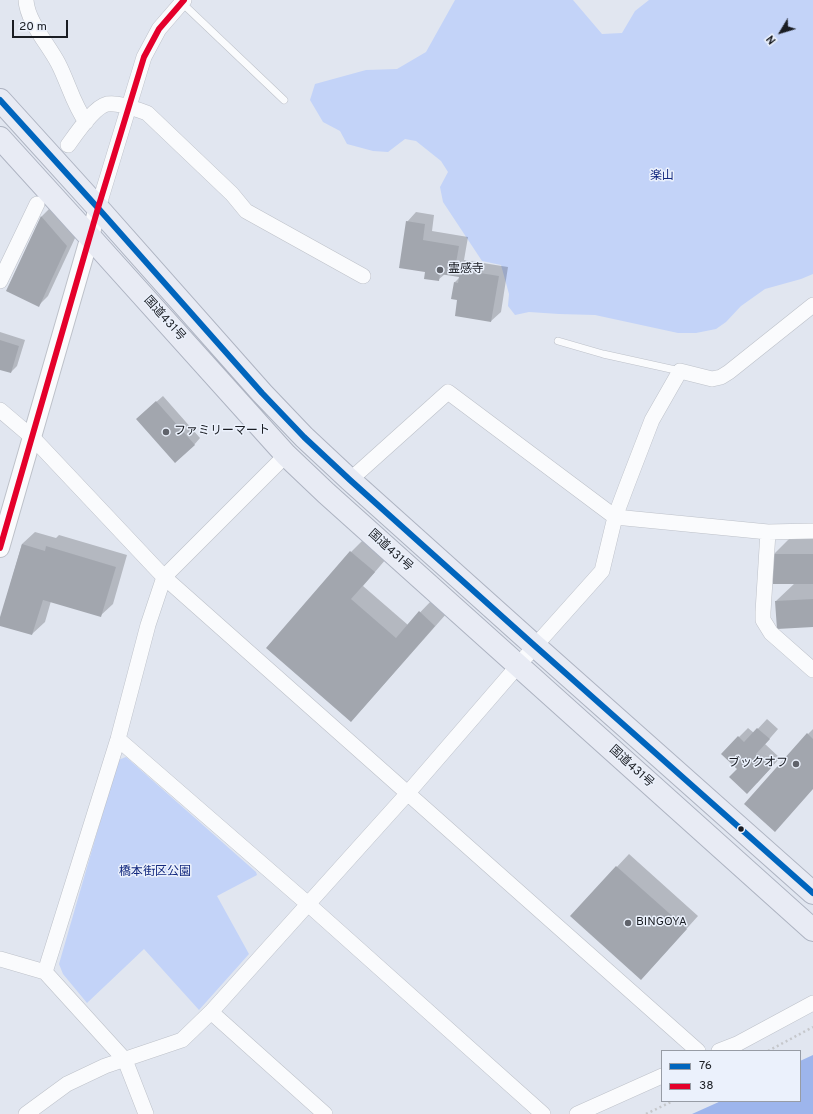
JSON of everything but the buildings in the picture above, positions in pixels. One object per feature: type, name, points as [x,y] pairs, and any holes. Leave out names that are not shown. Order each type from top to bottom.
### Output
[{"type":"highway","name":"国道431号","points":[[0,100],[98,208],[262,394],[304,437],[535,646],[813,893]]},
{"type":"highway","name":"国道431号","points":[[0,138],[286,455],[326,493],[813,930]]},
{"type":"street","points":[[26,0],[30,15],[58,63],[80,114],[86,122]]},
{"type":"street","points":[[0,548],[33,438],[98,208],[144,57],[159,29],[183,1]]},
{"type":"street","points":[[68,144],[94,113],[106,104],[129,107],[147,113],[232,194],[246,211],[363,276]]},
{"type":"street","points":[[0,281],[37,204]]},
{"type":"street","points":[[26,1114],[67,1084],[105,1066],[182,1040],[211,1012],[407,794],[518,665],[602,571],[615,517],[652,420],[680,371],[712,379],[721,377],[813,305]]},
{"type":"street","points":[[350,480],[448,392],[615,517],[768,532],[813,531]]},
{"type":"street","points":[[0,410],[33,438],[164,577],[697,1050]]},
{"type":"street","points":[[45,972],[118,738],[148,625],[164,577],[286,455]]},
{"type":"street","points":[[768,532],[763,620],[771,633],[813,670]]},
{"type":"street","points":[[118,738],[308,904],[543,1114]]},
{"type":"street","points":[[0,960],[45,972],[125,1060],[146,1114]]},
{"type":"street","points":[[722,1050],[737,1044],[813,1003]]},
{"type":"street","points":[[211,1012],[325,1114]]},
{"type":"street","points":[[576,1114],[661,1076]]},
{"type":"lane","points":[[183,1],[284,100]]},
{"type":"lane","points":[[558,341],[604,354],[680,371]]},
{"type":"path","points":[[770,1050],[813,1027]]},
{"type":"path","points":[[646,1114],[671,1102]]},
{"type":"green space","name":"楽山","points":[[455,0],[573,0],[602,34],[622,33],[635,11],[649,0],[813,0],[813,274],[765,289],[741,306],[726,322],[716,329],[696,333],[678,333],[595,315],[529,312],[515,315],[508,306],[509,294],[501,265],[482,261],[443,202],[440,187],[448,172],[441,161],[416,141],[405,139],[388,152],[373,151],[347,144],[340,131],[323,122],[310,100],[315,84],[366,70],[397,69],[426,52]]},
{"type":"green space","name":"橋本街区公園","points":[[126,757],[256,872],[257,875],[217,896],[249,954],[199,1010],[144,949],[87,1003],[63,974],[59,964],[118,760]]},
{"type":"shaded area","points":[[813,1055],[813,1114],[692,1114],[719,1102],[801,1102],[801,1061]]},
{"type":"transit line","name":"38","points":[[0,548],[98,208],[144,57],[159,29],[184,0]]},
{"type":"transit line","name":"76","points":[[0,100],[262,393],[304,437],[535,646],[813,893]]},
{"type":"place","name":"霊感寺","points":[[440,270]]},
{"type":"place","name":"ファミリーマート","points":[[166,432]]},
{"type":"place","name":"ブックオフ","points":[[796,764]]},
{"type":"place","name":"BINGOYA","points":[[628,923]]}]
